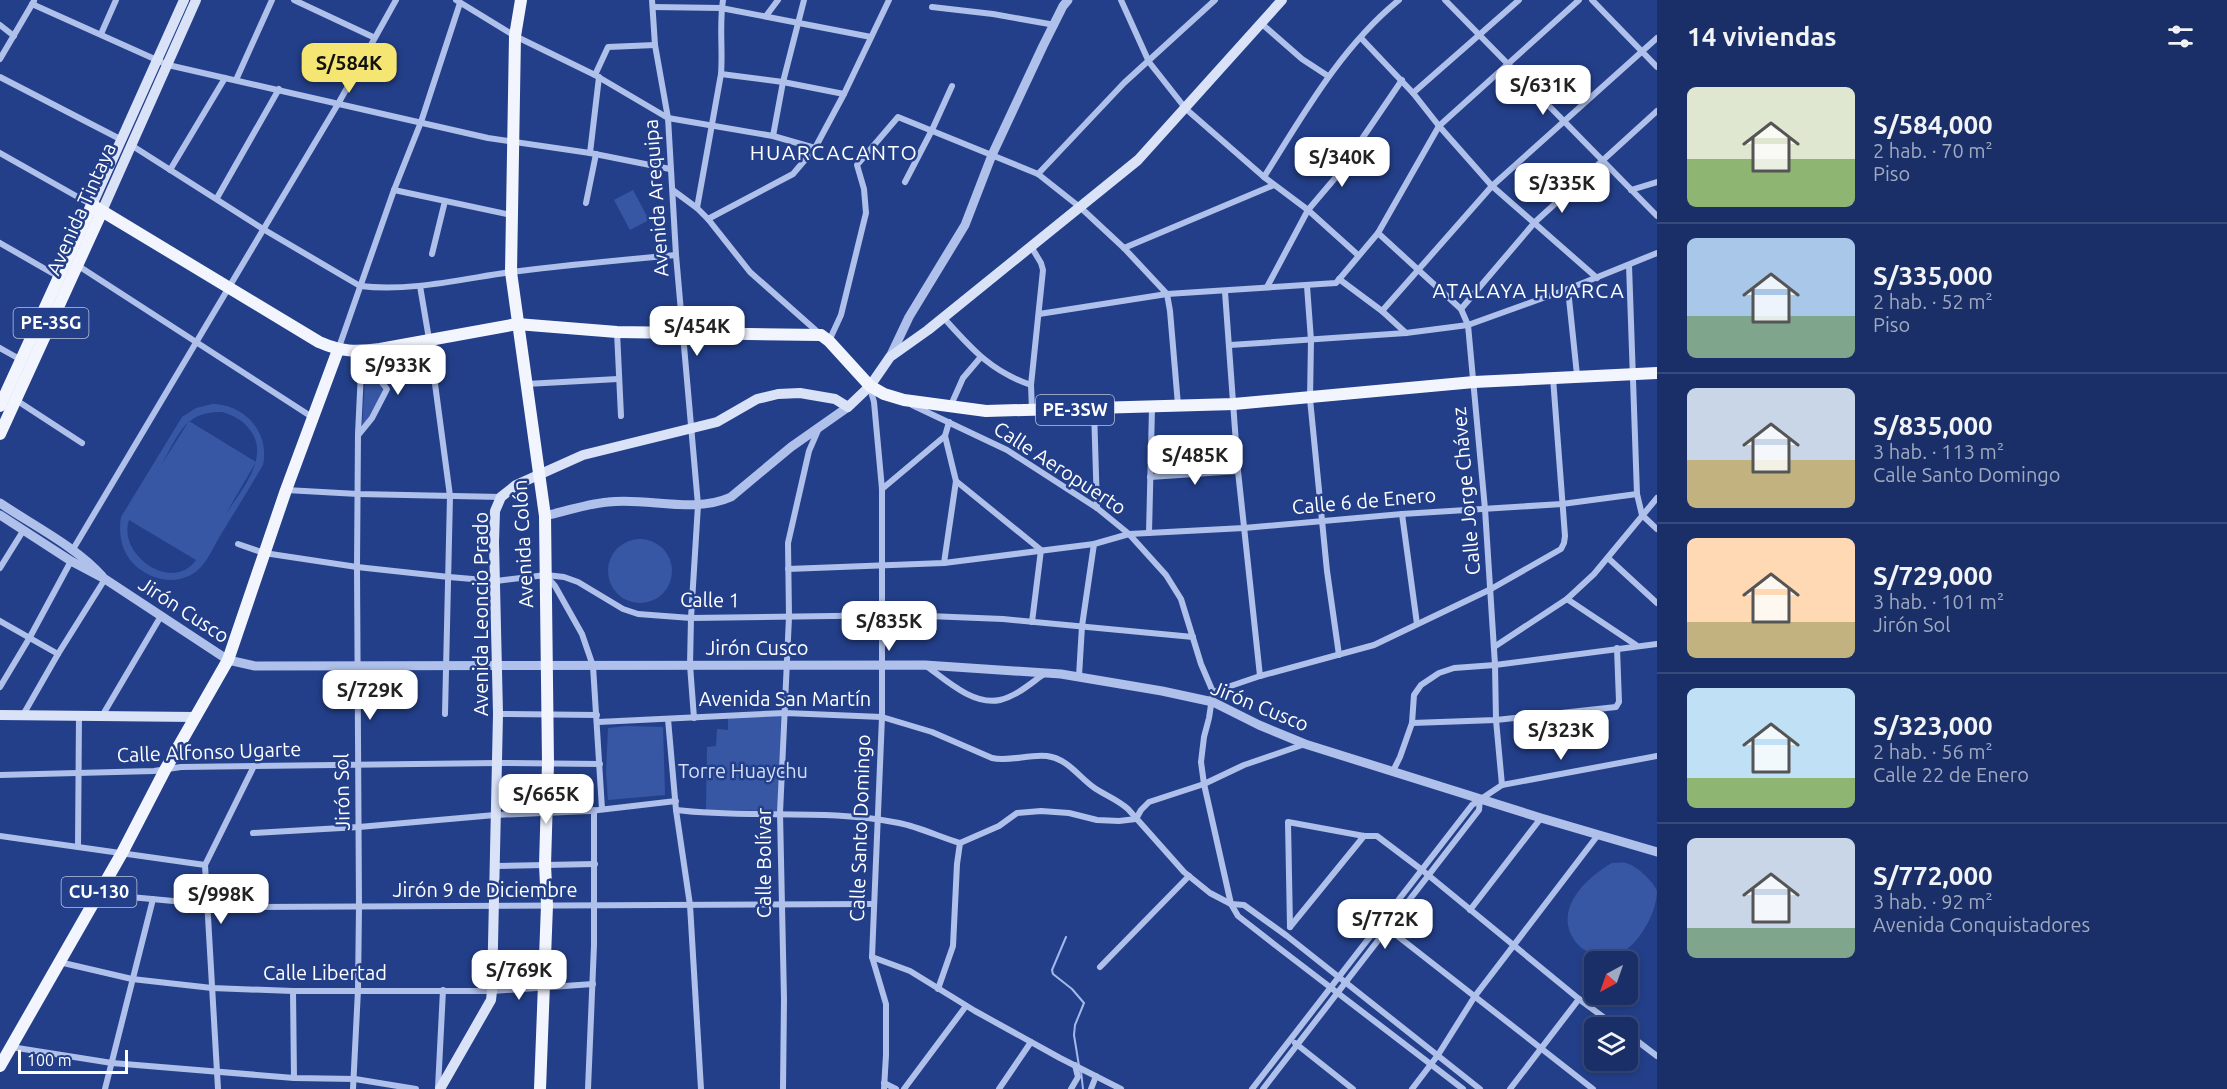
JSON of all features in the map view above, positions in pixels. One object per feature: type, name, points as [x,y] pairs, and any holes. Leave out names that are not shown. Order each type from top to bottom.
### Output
[{"type":"main road","name":"Avenida Tintaya","points":[[162,63],[184,0]]},
{"type":"main road","name":"Avenida Tintaya","points":[[0,406],[27,363],[77,265],[97,208],[126,142],[162,63],[196,0]]},
{"type":"main road","name":"Avenida Colón","points":[[521,0],[515,36],[512,272],[517,324],[545,516],[548,763],[544,865],[547,905],[540,1089]]},
{"type":"main road","points":[[848,407],[870,386],[890,357],[1032,248],[1138,160],[1262,24],[1277,2]]},
{"type":"main road","name":"Avenida Tintaya","points":[[0,434],[16,400],[27,363],[59,277],[97,208]]},
{"type":"main road","points":[[97,208],[319,342],[338,350],[363,355],[429,339],[517,324],[617,332],[682,331],[825,338]]},
{"type":"main road","name":"PE-3SW","points":[[825,338],[870,386],[884,394],[904,400],[986,411],[1234,404],[1310,399],[1473,382],[1577,375],[1657,373]]},
{"type":"main road","points":[[0,715],[196,717],[228,660],[286,490],[338,350]]},
{"type":"main road","name":"Avenida Leoncio Prado","points":[[439,1089],[491,1000],[498,763],[495,511],[501,497],[516,486],[583,455],[717,422],[757,399],[778,394],[800,393],[822,395],[835,399],[848,407]]},
{"type":"main road","name":"CU-130","points":[[0,1066],[122,853],[165,770],[196,717]]},
{"type":"street","points":[[101,34],[116,0]]},
{"type":"street","points":[[236,80],[272,0]]},
{"type":"street","points":[[294,0],[373,37]]},
{"type":"street","points":[[0,687],[30,637],[71,556],[195,342],[338,104],[373,37],[396,0]]},
{"type":"street","points":[[697,208],[721,74],[720,19],[723,0]]},
{"type":"street","points":[[766,16],[778,0]]},
{"type":"street","points":[[773,136],[783,82],[804,0]]},
{"type":"street","points":[[708,219],[793,174],[815,148],[889,0]]},
{"type":"street","points":[[1121,0],[1149,62],[1185,109],[1264,177],[1308,210],[1358,255]]},
{"type":"street","points":[[1038,174],[1124,83],[1215,0]]},
{"type":"street","points":[[1264,177],[1328,76],[1361,38],[1399,0]]},
{"type":"street","points":[[1445,0],[1657,216]]},
{"type":"street","points":[[1413,93],[1519,0]]},
{"type":"street","points":[[1039,314],[1167,294],[1331,285],[1340,279],[1378,233],[1439,126],[1579,0]]},
{"type":"street","points":[[1592,0],[1657,67]]},
{"type":"street","points":[[0,58],[33,2],[162,63],[488,138],[593,154],[670,169]]},
{"type":"street","points":[[338,350],[394,189],[421,122],[458,2],[515,36],[597,76],[668,118],[773,136],[815,148]]},
{"type":"street","points":[[890,357],[909,317],[965,225],[992,155],[1065,2]]},
{"type":"street","points":[[652,4],[721,8],[871,37]]},
{"type":"street","name":"Avenida Arequipa","points":[[652,4],[668,118],[676,255],[698,505],[690,665],[694,717]]},
{"type":"street","points":[[932,7],[993,14],[1055,25]]},
{"type":"street","points":[[1262,24],[1302,59],[1328,76]]},
{"type":"street","points":[[0,25],[14,36]]},
{"type":"street","points":[[1361,38],[1402,80],[1492,186],[1596,278]]},
{"type":"street","points":[[1383,311],[1492,186],[1657,38]]},
{"type":"street","points":[[586,203],[593,154],[597,76],[608,47],[656,45]]},
{"type":"street","points":[[721,74],[783,82],[844,94]]},
{"type":"street","points":[[0,77],[126,142],[263,229],[360,286],[375,288],[420,286],[512,272],[676,255]]},
{"type":"street","points":[[170,170],[225,78]]},
{"type":"street","points":[[1267,287],[1308,210],[1336,177],[1402,80]]},
{"type":"street","points":[[905,182],[952,86]]},
{"type":"street","points":[[217,198],[279,89]]},
{"type":"street","points":[[1461,309],[1535,222],[1657,111]]},
{"type":"street","points":[[674,191],[708,219],[750,272],[825,338],[841,315],[866,213],[864,189],[857,165],[898,117],[1038,174],[1082,208],[1167,294],[1178,405]]},
{"type":"street","points":[[0,153],[97,208]]},
{"type":"street","points":[[1631,190],[1657,182]]},
{"type":"street","points":[[1124,248],[1274,185]]},
{"type":"street","points":[[394,189],[512,215]]},
{"type":"street","points":[[432,254],[445,201]]},
{"type":"street","name":"Calle Jorge Chávez","points":[[1378,233],[1461,309],[1468,324],[1491,588],[1496,720],[1502,784]]},
{"type":"street","points":[[0,243],[59,277]]},
{"type":"street","points":[[1032,248],[1043,270],[1030,385],[1032,411]]},
{"type":"street","points":[[1230,345],[1406,333],[1468,324],[1568,289],[1657,253]]},
{"type":"street","points":[[77,265],[312,417]]},
{"type":"street","points":[[1629,265],[1636,494],[1642,515],[1657,529]]},
{"type":"street","points":[[1340,279],[1383,311],[1406,333]]},
{"type":"street","points":[[420,286],[450,496],[445,714]]},
{"type":"street","points":[[1307,286],[1311,340],[1310,399],[1327,571],[1339,655]]},
{"type":"street","points":[[1568,289],[1577,375]]},
{"type":"street","points":[[1225,292],[1238,471],[1260,676]]},
{"type":"street","points":[[943,317],[980,358],[1011,379],[1030,385]]},
{"type":"street","points":[[617,332],[621,416]]},
{"type":"street","points":[[0,348],[27,363]]},
{"type":"street","points":[[358,434],[372,418],[387,389],[363,355]]},
{"type":"street","name":"Jirón Sol","points":[[353,1089],[359,907],[358,434],[363,355]]},
{"type":"street","points":[[951,405],[963,378],[980,358]]},
{"type":"street","points":[[1213,692],[1260,676],[1374,645],[1491,588],[1561,549],[1565,536],[1553,378]]},
{"type":"street","points":[[526,384],[618,379]]},
{"type":"street","name":"Calle Santo Domingo","points":[[870,386],[874,402],[882,489],[882,717],[872,957],[886,1004],[884,1086]]},
{"type":"street","points":[[16,400],[82,443]]},
{"type":"street","name":"Calle Aeropuerto","points":[[904,400],[1007,450],[1097,508],[1129,534],[1166,575],[1182,599],[1213,692],[1201,762],[1231,904]]},
{"type":"street","points":[[545,516],[608,502],[640,501],[698,505],[720,503],[848,407]]},
{"type":"street","points":[[1149,533],[1152,408]]},
{"type":"street","points":[[1094,409],[1097,508]]},
{"type":"street","points":[[944,564],[956,481],[945,436],[949,422]]},
{"type":"street","name":"Calle Bolívar","points":[[783,1089],[784,999],[780,903],[780,813],[789,617],[788,569],[791,525],[809,451],[820,426]]},
{"type":"street","points":[[882,489],[945,436]]},
{"type":"street","points":[[1150,477],[1238,471]]},
{"type":"street","points":[[956,481],[1041,550],[1032,622]]},
{"type":"street","points":[[286,490],[501,497]]},
{"type":"street","name":"Calle 6 de Enero","points":[[788,569],[944,564],[1094,544],[1129,534],[1244,528],[1402,514],[1562,504],[1636,494]]},
{"type":"street","points":[[1494,647],[1567,599],[1608,558],[1657,498]]},
{"type":"street","name":"Jirón Cusco","points":[[0,503],[71,556]]},
{"type":"street","points":[[1402,514],[1417,624]]},
{"type":"street","name":"Jirón Cusco","points":[[0,515],[23,531],[94,567],[105,579],[228,660],[255,666],[925,665],[1079,676],[1213,702],[1259,725],[1305,744],[1657,852]]},
{"type":"street","points":[[0,568],[23,531]]},
{"type":"street","name":"Calle 1","points":[[238,544],[264,554],[449,577],[496,581],[546,575],[564,577],[578,582],[623,609],[638,614],[691,618],[882,615],[1003,619],[1193,637]]},
{"type":"street","points":[[1079,676],[1082,626],[1094,544]]},
{"type":"street","points":[[1608,558],[1657,603]]},
{"type":"street","points":[[546,575],[574,618],[586,642],[593,666],[600,764],[588,1089]]},
{"type":"street","points":[[22,716],[105,579]]},
{"type":"street","points":[[1567,599],[1636,645]]},
{"type":"street","points":[[102,716],[161,616]]},
{"type":"street","points":[[0,621],[58,654]]},
{"type":"street","points":[[1393,771],[1412,723],[1413,695],[1417,689],[1438,673],[1454,668],[1495,665],[1657,644]]},
{"type":"street","points":[[1412,723],[1496,720],[1616,707],[1619,702],[1617,648]]},
{"type":"street","points":[[925,665],[973,698],[998,701],[1016,694],[1045,673]]},
{"type":"street","name":"Avenida San Martín","points":[[498,714],[547,714],[597,719],[668,719],[785,713],[882,717],[932,732],[992,758],[1001,760],[1036,756],[1056,758],[1073,768],[1094,788],[1120,802],[1189,876],[1210,893],[1231,904],[1244,905],[1287,936],[1480,1089]]},
{"type":"street","points":[[78,847],[79,716]]},
{"type":"street","points":[[668,719],[676,810],[690,905],[701,1089]]},
{"type":"street","points":[[676,810],[780,813],[877,820],[900,824],[960,843],[999,826],[1017,813],[1041,811],[1069,813],[1097,820],[1136,819],[1149,802],[1204,784],[1244,765],[1305,744]]},
{"type":"street","points":[[1342,980],[1381,923],[1472,805],[1480,799],[1502,784],[1657,756]]},
{"type":"street","name":"Calle Alfonso Ugarte","points":[[0,775],[79,774],[165,770],[181,767],[600,764]]},
{"type":"street","points":[[218,1089],[219,1073],[205,865],[254,766]]},
{"type":"street","points":[[1252,1089],[1290,1040],[1387,928],[1429,875],[1479,810],[1480,799]]},
{"type":"street","points":[[253,833],[359,827],[495,815],[598,810],[676,801]]},
{"type":"street","points":[[1470,909],[1541,818]]},
{"type":"street","points":[[1287,936],[1290,927],[1288,822],[1364,836],[1377,836],[1429,875],[1603,1017]]},
{"type":"street","points":[[1412,1089],[1438,1055],[1475,996],[1598,835]]},
{"type":"street","points":[[0,836],[205,865]]},
{"type":"street","points":[[1290,927],[1364,836]]},
{"type":"street","points":[[938,989],[953,946],[960,843]]},
{"type":"street","points":[[496,866],[595,864]]},
{"type":"street","points":[[1100,967],[1189,876]]},
{"type":"street","name":"Jirón 9 de Diciembre","points":[[98,894],[238,907],[873,904]]},
{"type":"street","points":[[105,1089],[153,898]]},
{"type":"street","name":"Avenida San Martín","points":[[1231,904],[1238,916],[1463,1089]]},
{"type":"street","points":[[1381,923],[1593,1089]]},
{"type":"street","points":[[872,957],[910,971],[966,1006],[1121,1089]]},
{"type":"street","name":"Calle Libertad","points":[[58,962],[132,979],[212,988],[293,991],[492,990],[593,984]]},
{"type":"street","points":[[439,1089],[443,990]]},
{"type":"street","points":[[1263,1089],[1297,1045],[1334,990]]},
{"type":"street","points":[[293,991],[294,1078]]},
{"type":"street","points":[[1510,1089],[1579,999]]},
{"type":"street","points":[[904,1089],[966,1006]]},
{"type":"street","points":[[1290,1040],[1353,1089]]},
{"type":"street","points":[[999,1089],[1031,1042]]},
{"type":"street","points":[[1638,1042],[1657,1056]]},
{"type":"street","points":[[11,1047],[112,1064],[294,1078],[355,1080],[416,1089]]},
{"type":"street","points":[[1071,1089],[1078,1077],[1075,1066]]},
{"type":"street","points":[[1091,1089],[1096,1076]]},
{"type":"street","points":[[884,1086],[896,1089]]},
{"type":"green space","points":[[633,190],[649,220],[630,230],[614,200]]},
{"type":"green space","points":[[366,367],[386,389],[362,427]]},
{"type":"green space","points":[[212,404],[235,409],[252,422],[259,432],[263,442],[263,465],[200,568],[185,578],[168,580],[144,572],[132,562],[121,538],[121,517],[182,417],[196,408]],"holes":[[[222,412],[238,418],[247,426],[256,440],[256,462],[190,421],[198,416]],[[187,424],[160,467],[177,436]],[[255,463],[245,485],[225,515]],[[129,520],[196,560],[186,569],[174,573],[161,571],[139,557],[127,533]]]},
{"type":"green space","points":[[634,539],[646,539],[663,548],[670,559],[672,571],[670,583],[663,594],[646,603],[634,603],[622,598],[613,589],[608,577],[608,565],[613,553],[622,544]]},
{"type":"green space","name":"Torre Huaychu","points":[[781,715],[778,811],[706,810],[707,747],[716,746],[717,729],[728,730],[728,718]]},
{"type":"green space","points":[[1570,717],[1573,738],[1541,741],[1537,721]]},
{"type":"green space","points":[[663,727],[665,795],[608,800],[606,772],[608,728]]},
{"type":"green space","points":[[1612,863],[1624,863],[1635,867],[1657,891],[1656,901],[1648,922],[1635,941],[1624,951],[1587,951],[1572,936],[1568,924],[1568,913],[1577,893]]},
{"type":"waterway","points":[[1066,937],[1052,970],[1053,974],[1072,989],[1084,1003],[1075,1025],[1074,1035],[1079,1066]]},
{"type":"waterway","points":[[1081,1071],[1083,1089]]},
{"type":"district","name":"HUARCACANTO","points":[[834,153]]},
{"type":"district","name":"ATALAYA HUARCA","points":[[1529,291]]}]
